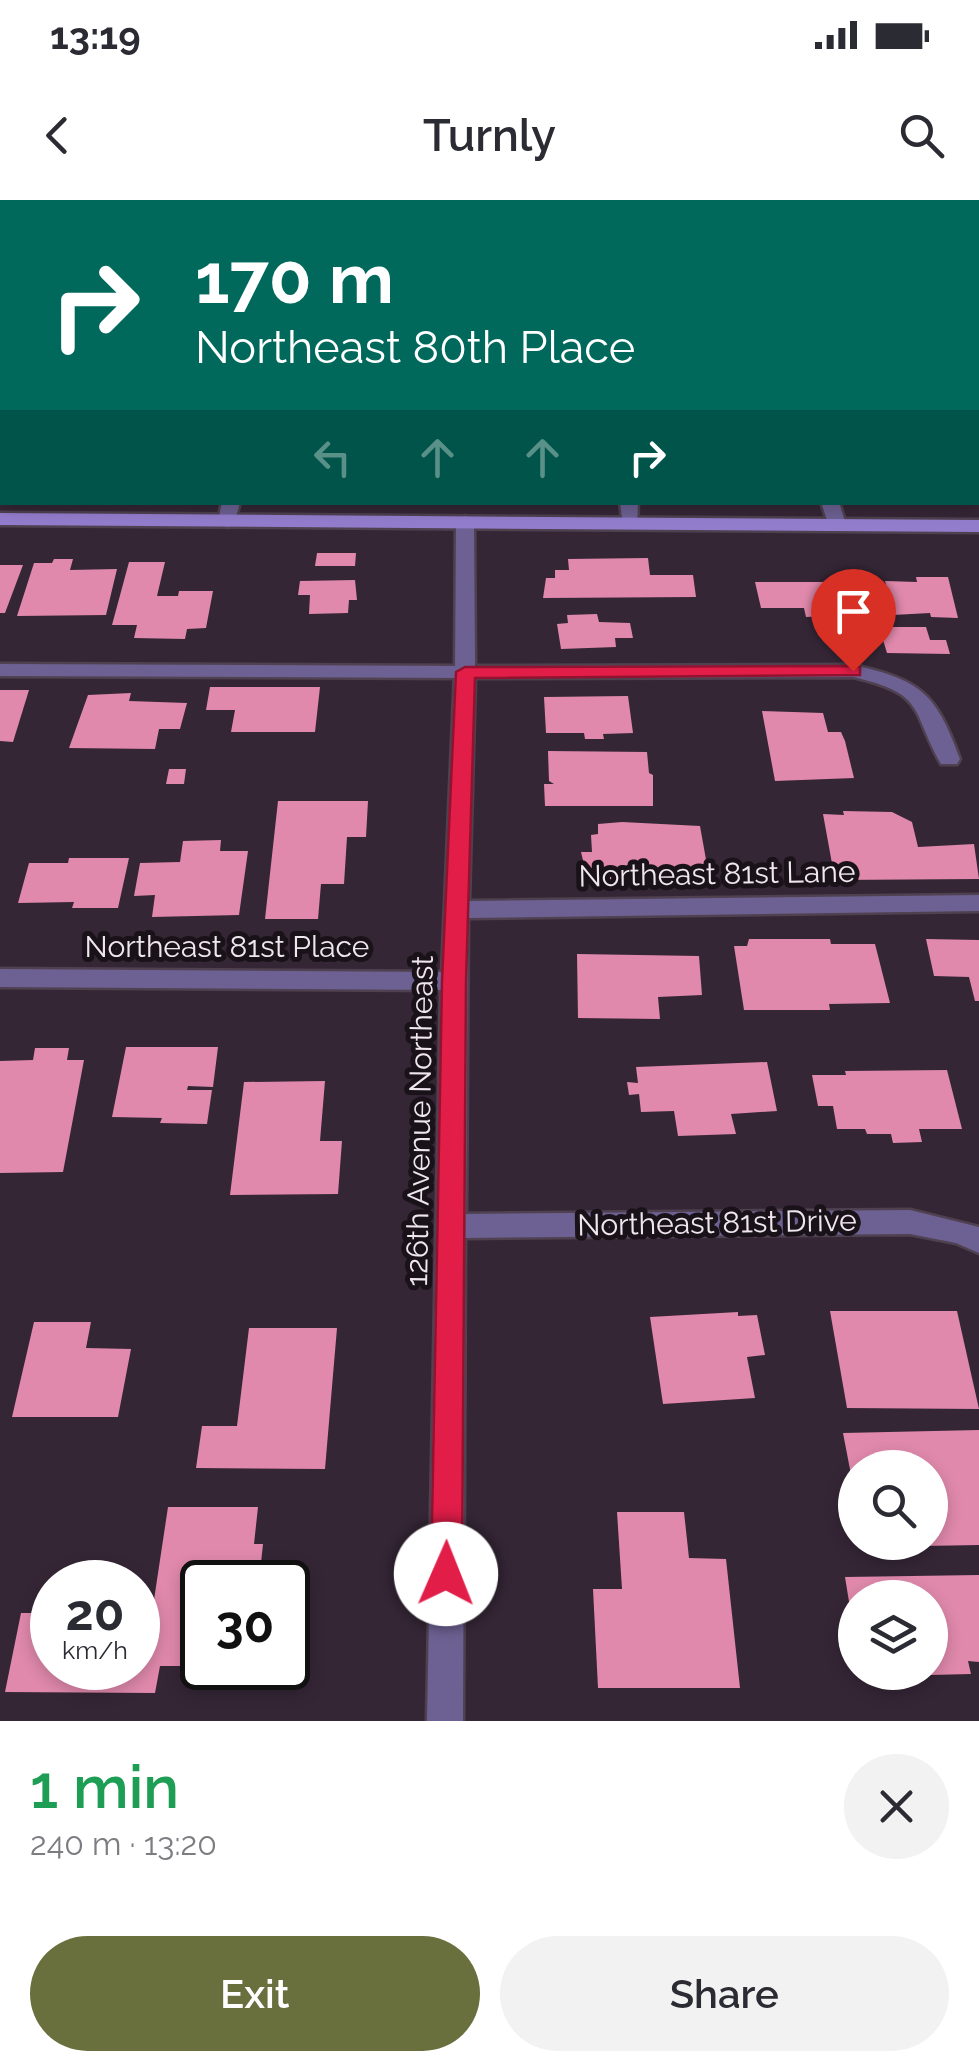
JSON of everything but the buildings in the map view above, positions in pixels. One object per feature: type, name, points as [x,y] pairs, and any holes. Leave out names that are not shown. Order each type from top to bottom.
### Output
[{"type":"street","points":[[629,505],[630,523]]},
{"type":"street","points":[[831,505],[836,525]]},
{"type":"street","points":[[0,519],[229,512],[465,522],[979,526]]},
{"type":"street","name":"126th Avenue Northeast","points":[[445,1721],[454,981],[465,672],[465,522]]},
{"type":"street","points":[[0,670],[853,671],[893,679],[917,692],[934,714],[949,759]]},
{"type":"street","name":"Northeast 81st Lane","points":[[456,910],[979,903]]},
{"type":"street","name":"Northeast 81st Place","points":[[0,978],[454,981]]},
{"type":"street","name":"Northeast 81st Drive","points":[[450,1226],[910,1222],[962,1232],[979,1241]]},
{"type":"route","points":[[446,1574],[454,981],[465,672],[853,671]]}]
